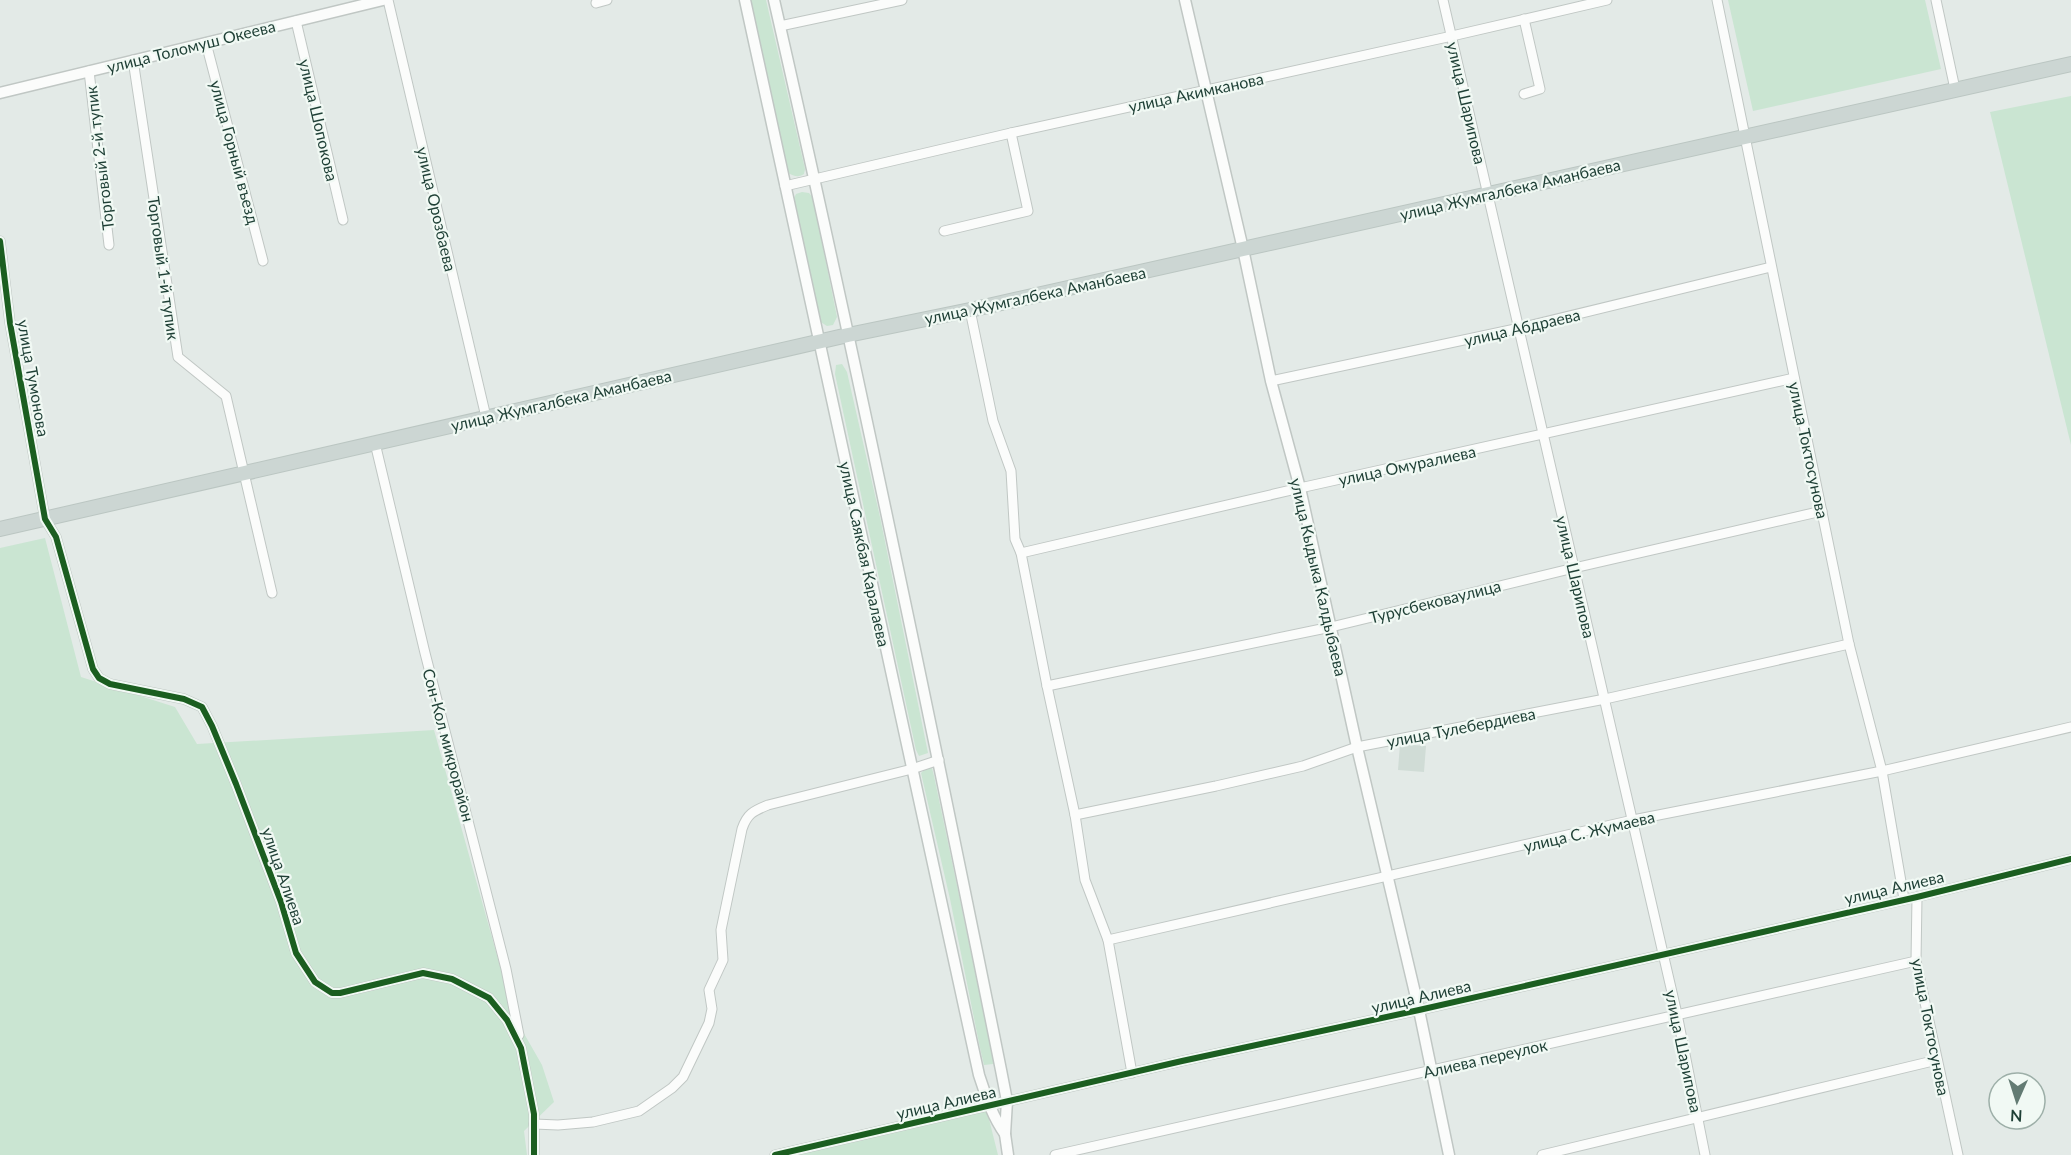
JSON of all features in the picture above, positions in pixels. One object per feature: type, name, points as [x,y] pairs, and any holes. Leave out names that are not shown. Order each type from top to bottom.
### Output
[{"type":"main road","name":"улица Жумгалбека Аманбаева","points":[[0,529],[848,335],[970,310],[2071,64]]},
{"type":"street","name":"улица Толомуш Океева","points":[[0,93],[382,0]]},
{"type":"street","name":"улица Орозбаева","points":[[388,0],[486,417]]},
{"type":"street","points":[[596,3],[607,0]]},
{"type":"street","name":"улица Саякбая Каралаева","points":[[745,0],[979,1075],[989,1106],[1005,1134]]},
{"type":"street","name":"улица Саякбая Каралаева","points":[[774,0],[815,180],[939,760],[1007,1101],[1005,1134]]},
{"type":"street","points":[[780,26],[902,0]]},
{"type":"street","name":"улица Кыдыка Калдыбаева","points":[[1185,0],[1271,381],[1300,488],[1357,747],[1419,1010],[1449,1155]]},
{"type":"street","name":"улица Шарипова","points":[[1443,0],[1633,820],[1677,1014],[1705,1155]]},
{"type":"street","name":"улица Акимканова","points":[[785,186],[1011,133],[1607,0]]},
{"type":"street","name":"улица Токтосунова","points":[[1717,0],[1849,644],[1882,771],[1904,899]]},
{"type":"street","points":[[1936,0],[1955,89]]},
{"type":"street","points":[[1524,19],[1540,89],[1524,94]]},
{"type":"street","name":"улица Шопокова","points":[[296,21],[342,220]]},
{"type":"street","name":"улица Горный въезд","points":[[206,43],[263,261]]},
{"type":"street","name":"Торговый 1-й тупик","points":[[133,60],[178,357],[226,396],[273,593]]},
{"type":"street","name":"Торговый 2-й тупик","points":[[89,71],[109,245]]},
{"type":"street","points":[[944,231],[1028,211],[1011,133]]},
{"type":"street","name":"улица Тумонова","points":[[0,241],[10,323],[45,519]]},
{"type":"street","name":"улица Абдраева","points":[[1271,381],[1520,328],[1771,267]]},
{"type":"street","points":[[970,310],[993,421],[1011,471],[1015,539],[1021,553],[1075,815],[1085,880],[1108,940],[1131,1073]]},
{"type":"street","name":"улица Омуралиева","points":[[1021,553],[1794,378]]},
{"type":"street","name":"Сон-Кол микрорайон","points":[[375,442],[425,653],[506,969],[521,1048]]},
{"type":"street","name":"Турусбековаулица","points":[[1047,686],[1331,627],[1822,511]]},
{"type":"street","name":"улица Алиева","points":[[45,519],[56,537],[93,669],[99,678],[110,684],[184,699],[202,707],[236,784],[281,902],[296,953],[315,982],[332,993],[340,993],[423,973],[452,979],[489,998],[507,1020],[521,1048],[534,1114],[534,1155]]},
{"type":"street","name":"улица Тулебердиева","points":[[1075,815],[1303,766],[1357,747],[1605,699],[1849,644]]},
{"type":"street","name":"улица С. Жумаева","points":[[1108,940],[1633,820],[1882,771],[2071,727]]},
{"type":"street","points":[[534,1124],[558,1125],[593,1122],[639,1111],[672,1088],[683,1077],[709,1023],[712,1009],[709,990],[723,960],[721,930],[742,829],[746,818],[752,811],[939,760]]},
{"type":"street","name":"улица Алиева","points":[[775,1155],[1917,897],[2071,859]]},
{"type":"street","name":"улица Токтосунова","points":[[1917,897],[1916,961],[1958,1155]]},
{"type":"street","name":"Алиева переулок","points":[[1054,1155],[1916,961]]},
{"type":"street","points":[[1542,1155],[1578,1151],[1697,1118],[1937,1060]]},
{"type":"street","points":[[1005,1134],[1008,1155]]},
{"type":"shaded area","points":[[1400,744],[1426,746],[1424,772],[1398,770]]},
{"type":"green space","points":[[750,0],[766,0],[805,169],[804,174],[800,176],[788,173]]},
{"type":"green space","points":[[1728,0],[1925,0],[1941,69],[1753,111]]},
{"type":"green space","points":[[2071,96],[2071,445],[1990,112]]},
{"type":"green space","points":[[809,193],[813,198],[837,317],[833,325],[827,326],[819,321],[794,198],[796,194]]},
{"type":"green space","points":[[842,364],[847,372],[880,517],[928,753],[919,756],[835,374],[836,365]]},
{"type":"green space","points":[[45,538],[81,677],[175,707],[197,744],[434,730],[514,1016],[542,1065],[554,1102],[524,1131],[527,1155],[0,1155],[0,548]]},
{"type":"green space","points":[[927,767],[932,768],[934,776],[993,1064],[984,1065],[980,1048],[950,899],[921,773]]},
{"type":"green space","points":[[986,1107],[998,1155],[790,1155]]},
{"type":"cycle path","points":[[0,241],[10,323],[45,519],[56,537],[93,669],[99,678],[110,684],[184,699],[202,707],[236,784],[281,902],[296,953],[315,982],[332,993],[340,993],[423,973],[452,979],[489,998],[507,1020],[521,1048],[534,1114],[534,1155]]},
{"type":"cycle path","points":[[775,1155],[1182,1061],[1419,1010],[1917,897],[2071,859]]}]
